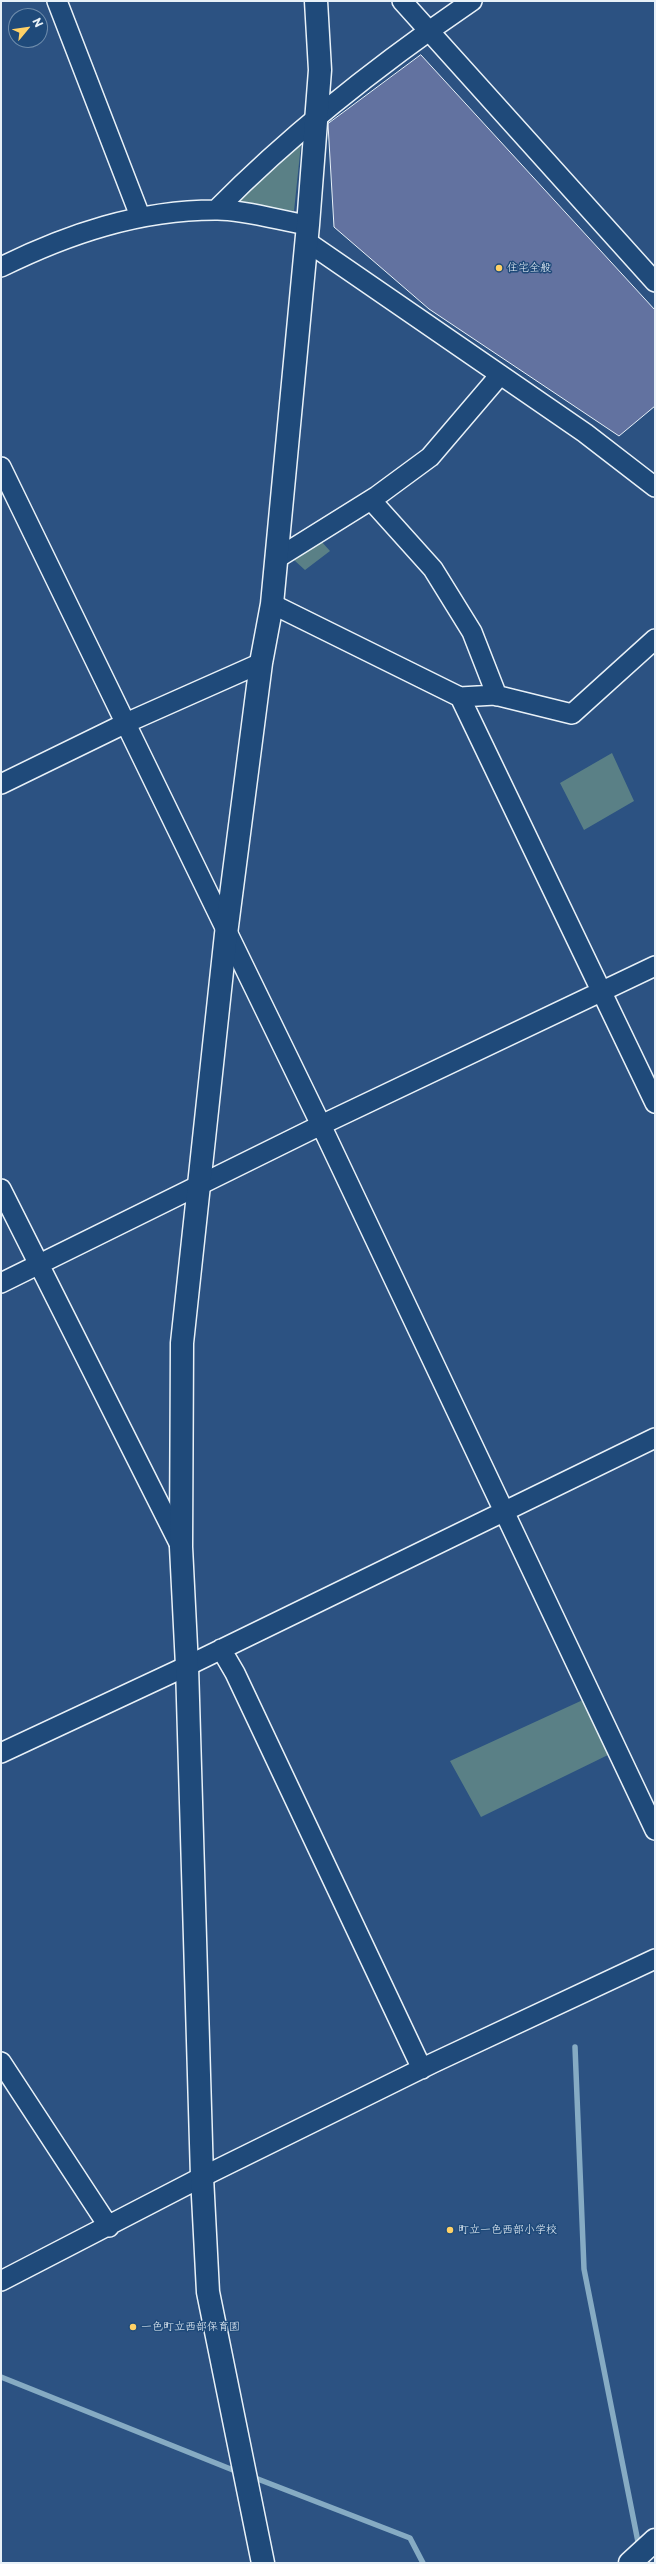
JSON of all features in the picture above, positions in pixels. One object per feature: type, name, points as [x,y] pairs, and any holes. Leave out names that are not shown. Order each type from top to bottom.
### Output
[{"type":"main road","points":[[263,2563],[208,2292],[202,2177],[187,1666],[181,1547],[182,1343],[226,934],[261,663],[272,604],[317,116],[320,70],[316,1]]},
{"type":"main road","points":[[630,2563],[655,2540]]},
{"type":"street","points":[[57,1],[140,216]]},
{"type":"street","points":[[402,1],[655,282]]},
{"type":"street","points":[[217,210],[317,116],[429,30],[472,1]]},
{"type":"street","points":[[1,267],[44,246],[140,216],[217,210],[307,233],[500,375],[585,433],[655,487]]},
{"type":"street","points":[[276,559],[371,500],[430,457],[500,375]]},
{"type":"street","points":[[1,467],[126,723],[226,934],[321,1125],[655,1830]]},
{"type":"street","points":[[371,500],[433,568],[472,632],[497,696]]},
{"type":"street","points":[[272,604],[460,697],[497,696],[572,714],[582,708],[655,638]]},
{"type":"street","points":[[1,784],[126,723],[261,663]]},
{"type":"street","points":[[460,697],[655,1103]]},
{"type":"street","points":[[1,1283],[321,1125],[655,966]]},
{"type":"street","points":[[1,1189],[181,1547]]},
{"type":"street","points":[[1,1753],[187,1666],[504,1510],[655,1438]]},
{"type":"street","points":[[221,1649],[241,1686],[422,2069]]},
{"type":"street","points":[[1,2281],[109,2227],[202,2177],[422,2069],[655,1959]]},
{"type":"street","points":[[1,2062],[109,2227]]},
{"type":"green space","points":[[301,144],[294,211],[237,203]]},
{"type":"green space","points":[[321,541],[330,551],[305,570],[294,560]]},
{"type":"green space","points":[[612,753],[634,801],[584,830],[560,783]]},
{"type":"green space","points":[[585,1699],[610,1754],[481,1817],[450,1761]]},
{"type":"building","name":"住宅全般","points":[[421,55],[655,310],[655,406],[619,436],[429,309],[334,227],[328,124]]},
{"type":"waterway","points":[[575,2047],[584,2269],[639,2547]]},
{"type":"waterway","points":[[1,2377],[238,2472]]},
{"type":"waterway","points":[[250,2476],[410,2538],[423,2563]]},
{"type":"place","name":"住宅全般","points":[[499,268]]},
{"type":"place","name":"町立一色西部小学校","points":[[450,2230]]},
{"type":"place","name":"一色町立西部保育園","points":[[133,2327]]}]
